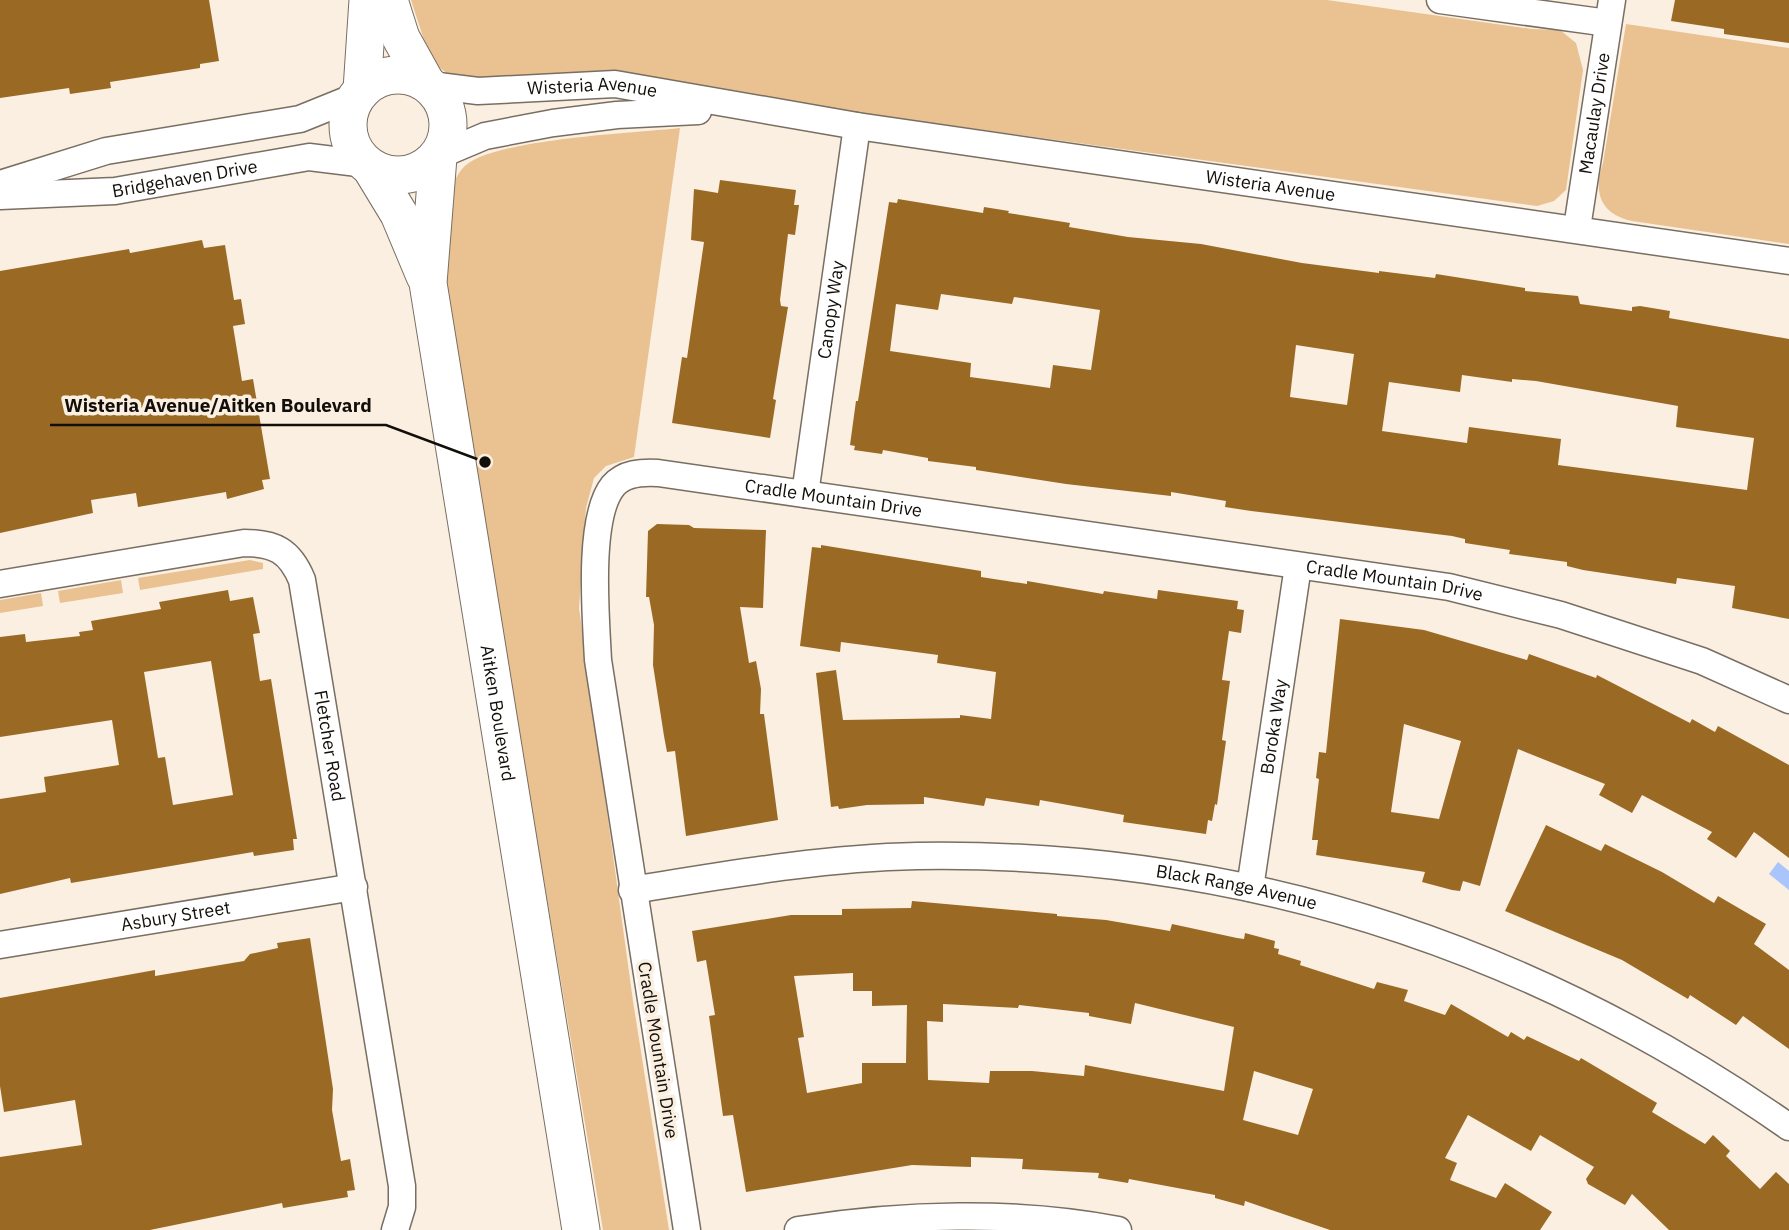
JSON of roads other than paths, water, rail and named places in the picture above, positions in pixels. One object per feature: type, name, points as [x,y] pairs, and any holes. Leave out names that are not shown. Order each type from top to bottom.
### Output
[{"type":"main road","points":[[368,0],[359,93],[350,110],[348,132],[356,153],[368,166],[392,175],[414,173],[439,156],[449,125],[440,97],[428,84],[401,38],[389,0]]},
{"type":"main road","points":[[359,93],[386,76],[414,77],[428,84]]},
{"type":"main road","name":"Aitken Boulevard","points":[[428,283],[439,156]]},
{"type":"main road","name":"Aitken Boulevard","points":[[368,166],[399,214],[428,283],[581,1230]]},
{"type":"main road","name":"Aitken Boulevard","points":[[566,1141],[569,1230]]},
{"type":"street","points":[[1440,0],[1610,12]]},
{"type":"street","name":"Macaulay Drive","points":[[1577,228],[1610,12]]},
{"type":"street","name":"Wisteria Avenue","points":[[428,84],[478,91],[615,84],[752,110],[857,126],[1577,228],[1789,261]]},
{"type":"street","points":[[0,184],[106,151],[300,120],[359,93]]},
{"type":"street","name":"Wisteria Avenue","points":[[439,156],[485,136],[553,123],[657,111],[752,110]]},
{"type":"street","name":"Canopy Way","points":[[805,494],[857,126]]},
{"type":"street","name":"Bridgehaven Drive","points":[[0,195],[115,191],[309,157],[368,166]]},
{"type":"street","name":"Cradle Mountain Drive","points":[[687,1230],[598,660],[598,535],[603,503],[622,478],[645,472],[1448,587],[1561,615],[1702,661],[1789,700]]},
{"type":"street","name":"Fletcher Road","points":[[0,584],[244,543],[264,543],[288,554],[302,580],[402,1186],[402,1207],[395,1230]]},
{"type":"street","name":"Boroka Way","points":[[1250,888],[1298,566]]},
{"type":"street","name":"Black Range Avenue","points":[[632,890],[778,867],[915,856],[1075,861],[1178,874],[1250,888],[1333,906],[1402,927],[1536,981],[1683,1058],[1789,1128]]},
{"type":"street","name":"Asbury Street","points":[[0,945],[354,887]]},
{"type":"street","points":[[798,1230],[955,1218],[1025,1219],[1118,1230]]},
{"type":"water","points":[[1778,862],[1789,871],[1789,890],[1769,874]]},
{"type":"place","name":"Wisteria Avenue/Aitken Boulevard","points":[[485,462]]}]
